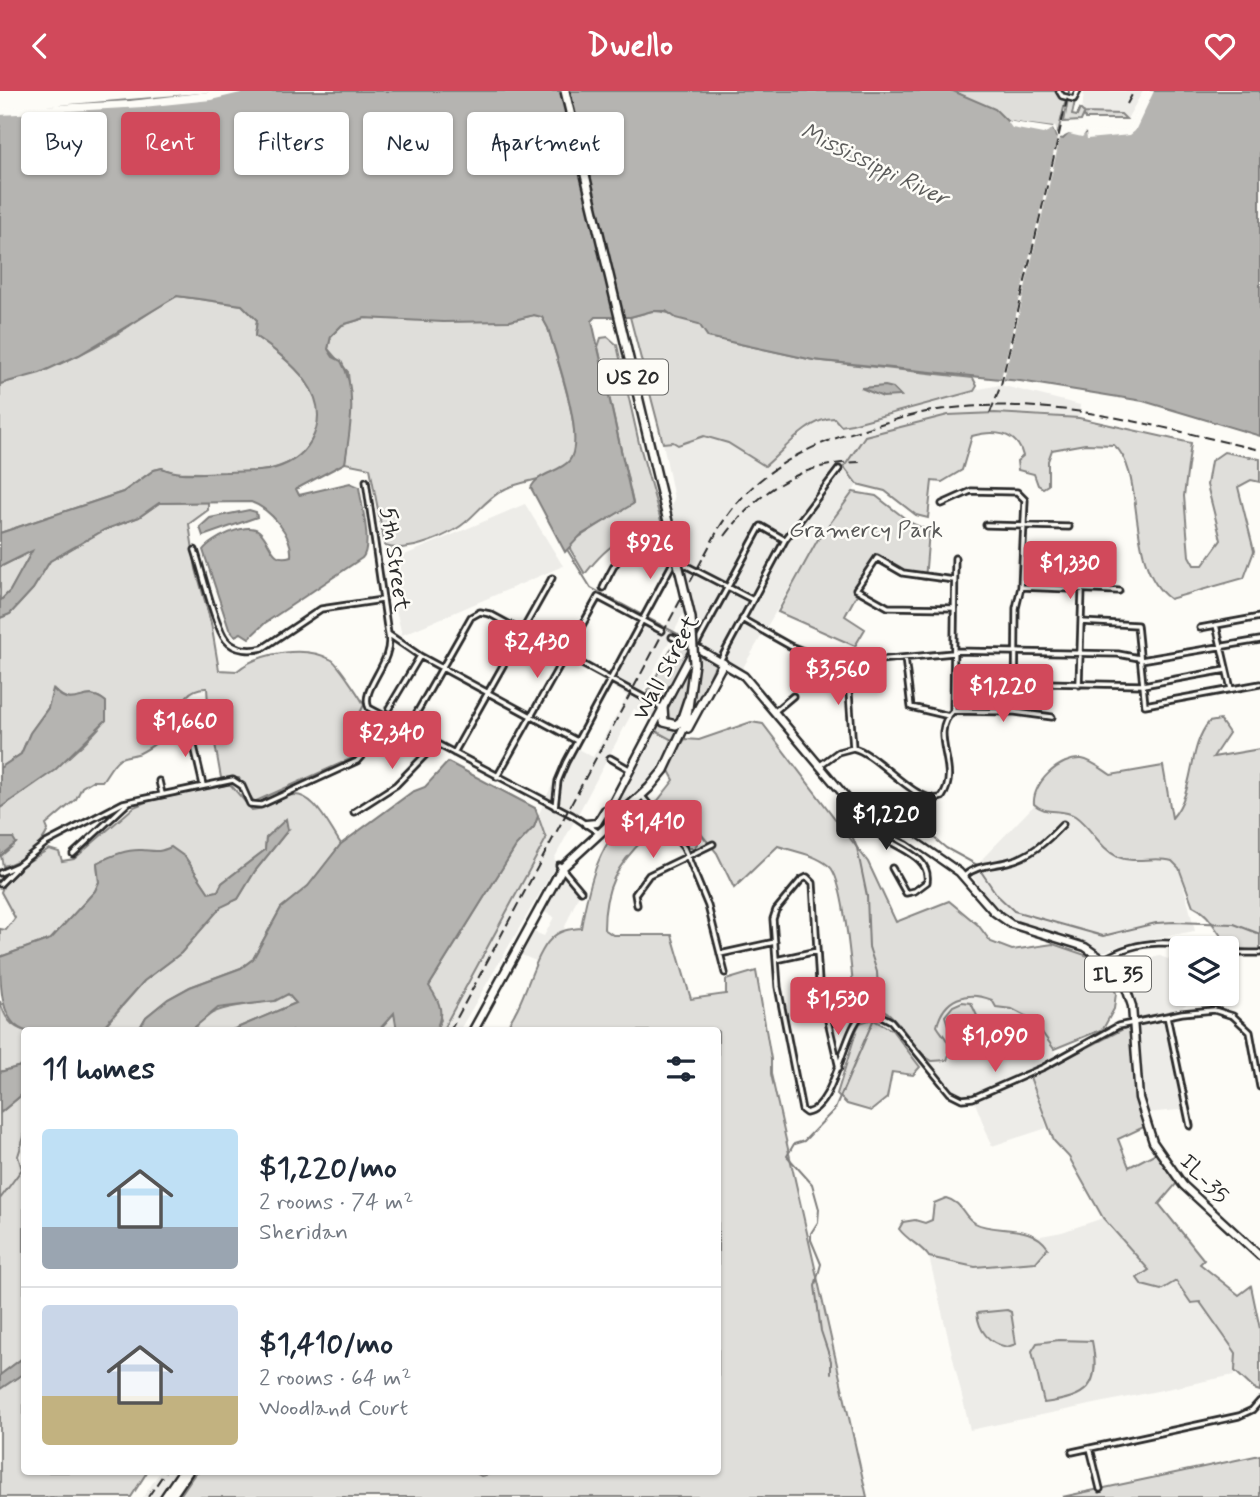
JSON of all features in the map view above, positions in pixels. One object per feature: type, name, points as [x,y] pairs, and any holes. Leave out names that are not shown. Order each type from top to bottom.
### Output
[{"type":"highway","name":"US 20","points":[[473,1027],[560,867],[657,780],[686,723],[693,685],[691,618],[565,91]]},
{"type":"highway","points":[[693,685],[697,690],[705,689],[722,662]]},
{"type":"highway","points":[[672,755],[722,662]]},
{"type":"highway","name":"US 20","points":[[640,794],[656,774],[674,742],[693,676]]},
{"type":"highway","points":[[655,723],[678,724],[688,700]]},
{"type":"highway","points":[[663,708],[664,722]]},
{"type":"highway","points":[[165,1497],[180,1475]]},
{"type":"highway","points":[[171,1497],[186,1475]]},
{"type":"main road","name":"IL 35","points":[[695,647],[744,676],[855,810],[871,821],[910,838],[964,876],[994,912],[1011,925],[1075,943],[1104,959],[1127,989],[1134,1022]]},
{"type":"main road","name":"Wall Street","points":[[608,824],[615,798],[695,647]]},
{"type":"main road","points":[[586,824],[597,823],[615,798]]},
{"type":"main road","name":"IL-35","points":[[1134,1022],[1142,1112],[1153,1142],[1175,1175],[1260,1256]]},
{"type":"street","points":[[1059,92],[1074,99],[1078,91]]},
{"type":"street","points":[[722,662],[785,540],[839,469]]},
{"type":"street","name":"5th Street","points":[[366,481],[388,633],[420,656],[577,741]]},
{"type":"street","points":[[942,504],[971,491],[1019,493],[1025,500],[1021,587],[1016,608],[1015,712]]},
{"type":"street","points":[[986,525],[1069,527]]},
{"type":"street","name":"Wall Street","points":[[695,647],[761,526],[785,540]]},
{"type":"street","points":[[603,588],[616,562],[633,547],[646,545],[753,600]]},
{"type":"street","points":[[195,550],[224,638],[239,648],[262,648],[321,609],[382,600]]},
{"type":"street","points":[[819,766],[838,752],[853,748],[872,756],[901,781],[929,797],[938,799],[944,794],[951,779],[943,736],[948,716],[953,711],[955,558]]},
{"type":"street","points":[[555,807],[559,778],[675,559]]},
{"type":"street","points":[[954,580],[903,573],[881,560],[873,559],[856,589],[888,607],[954,608]]},
{"type":"street","points":[[454,754],[552,578]]},
{"type":"street","points":[[1021,587],[1119,591]]},
{"type":"street","points":[[1079,685],[1082,590]]},
{"type":"street","points":[[497,777],[598,597],[644,618],[662,631]]},
{"type":"street","points":[[412,721],[471,617],[478,612],[489,614],[663,708]]},
{"type":"street","points":[[1200,628],[1260,617]]},
{"type":"street","points":[[742,619],[797,650],[831,663],[847,665],[954,652],[1080,653],[1130,655],[1140,659],[1260,641]]},
{"type":"street","points":[[1081,622],[1129,624],[1138,628],[1145,705],[1260,684]]},
{"type":"street","points":[[1216,625],[1231,689]]},
{"type":"street","points":[[388,633],[390,650],[366,700],[369,708],[598,832]]},
{"type":"street","points":[[672,636],[695,647]]},
{"type":"street","points":[[390,708],[420,656]]},
{"type":"street","points":[[905,658],[912,707],[948,716]]},
{"type":"street","points":[[847,665],[853,748]]},
{"type":"street","points":[[954,681],[1143,685],[1226,670]]},
{"type":"street","points":[[774,712],[793,696]]},
{"type":"street","points":[[953,711],[1015,712],[1052,717]]},
{"type":"street","points":[[0,884],[18,865],[46,843],[129,802],[203,785],[235,781],[242,786],[248,802],[259,806],[360,759],[385,717]]},
{"type":"street","points":[[190,729],[203,785]]},
{"type":"street","points":[[354,812],[396,785],[436,744]]},
{"type":"street","points":[[610,758],[630,770]]},
{"type":"street","points":[[159,781],[162,794]]},
{"type":"street","points":[[640,794],[682,845],[708,906],[725,973]]},
{"type":"street","points":[[73,854],[129,802]]},
{"type":"street","points":[[871,821],[877,833],[912,855],[928,874],[925,886],[910,893],[903,890],[892,868]]},
{"type":"street","points":[[964,876],[973,869],[1025,856],[1048,839],[1062,824]]},
{"type":"street","points":[[637,905],[635,894],[646,878],[713,844]]},
{"type":"street","points":[[0,873],[18,865]]},
{"type":"street","points":[[560,867],[581,891]]},
{"type":"street","points":[[839,1068],[819,982],[813,883],[806,877],[775,912],[775,942],[778,988],[802,1110],[807,1113],[822,1100],[839,1068],[861,1014],[870,1010],[891,1021],[950,1093],[962,1099],[973,1098],[1044,1067],[1110,1030],[1167,1016],[1223,1011],[1238,1019],[1255,1037],[1260,1087]]},
{"type":"street","points":[[1104,959],[1126,948],[1154,941],[1169,943]]},
{"type":"street","points":[[720,954],[775,942]]},
{"type":"street","points":[[776,960],[817,951]]},
{"type":"street","points":[[1239,953],[1260,953]]},
{"type":"street","points":[[1167,1016],[1191,1126]]},
{"type":"street","points":[[1072,1452],[1239,1416],[1252,1410],[1260,1401]]},
{"type":"street","points":[[1090,1448],[1100,1489]]},
{"type":"shaded area","points":[[1084,91],[1143,91],[1127,119],[1121,114],[1082,112]]},
{"type":"shaded area","points":[[1000,385],[1080,405],[1079,418],[1041,414],[948,415],[865,436],[844,467],[857,484],[853,492],[817,541],[738,676],[714,666],[716,660],[697,648],[694,620],[668,512],[674,499],[663,443],[704,436],[728,443],[765,466],[812,426],[826,418]]},
{"type":"shaded area","points":[[525,504],[563,566],[402,635],[396,610],[400,557]]},
{"type":"shaded area","points":[[681,595],[685,611],[640,697],[661,708],[655,719],[634,709],[554,859],[558,862],[461,1027],[444,1027],[546,839],[538,816],[570,745],[593,757],[627,696],[605,682],[641,617],[664,629]]},
{"type":"shaded area","points":[[650,728],[672,740],[653,776],[612,815],[617,800],[612,796]]},
{"type":"shaded area","points":[[1054,785],[1176,855],[1195,931],[1127,943],[1101,953],[1065,934],[1014,923],[995,907],[973,877],[983,858]]},
{"type":"shaded area","points":[[561,874],[579,894],[558,943],[550,940],[538,962],[517,953],[529,930],[544,936],[554,917],[541,910]]},
{"type":"shaded area","points":[[1160,956],[1169,959],[1169,1006],[1184,1006],[1170,1018],[1189,1109],[1146,1113],[1136,1006],[1125,979],[1113,963]]},
{"type":"shaded area","points":[[994,988],[1036,1007],[1057,1057],[1028,1071],[1047,1128],[992,1146],[972,1095],[954,1094],[928,1064],[946,1052],[929,1027],[940,1003]]},
{"type":"shaded area","points":[[1103,1218],[1149,1270],[1176,1281],[1190,1303],[1200,1302],[1237,1353],[1234,1375],[970,1430],[929,1257],[1062,1232]]},
{"type":"shaded area","points":[[158,1475],[175,1475],[160,1497],[143,1497]]},
{"type":"green space","points":[[953,91],[1057,91],[1059,97],[1066,99],[1057,137],[1054,130],[1000,120]]},
{"type":"green space","points":[[1068,99],[1075,101],[1072,115],[1077,116],[1080,109],[1084,113],[1121,114],[1126,119],[1085,119],[1084,114],[1081,121],[1064,122]]},
{"type":"green space","points":[[177,296],[242,305],[257,320],[255,336],[281,355],[305,379],[313,393],[319,422],[309,444],[290,462],[259,471],[174,473],[162,468],[154,470],[123,492],[0,533],[0,384],[81,354]]},
{"type":"green space","points":[[652,311],[700,324],[709,337],[813,360],[973,378],[977,386],[974,391],[852,424],[841,426],[834,418],[825,419],[797,436],[765,466],[728,443],[704,436],[678,445],[673,442],[663,443],[630,317]]},
{"type":"green space","points":[[534,315],[542,317],[548,328],[567,394],[574,432],[575,447],[572,458],[551,475],[497,493],[462,525],[449,533],[412,547],[385,546],[370,468],[345,463],[351,410],[348,372],[328,349],[331,336],[342,325],[365,318],[510,321]]},
{"type":"green space","points":[[608,337],[617,345],[639,443],[667,542],[641,537],[620,541],[602,554],[585,574],[570,549],[573,541],[633,503],[598,347],[601,338]]},
{"type":"green space","points":[[995,413],[1079,418],[1191,443],[1184,496],[1189,556],[1194,565],[1203,565],[1221,540],[1207,485],[1211,461],[1224,452],[1260,459],[1260,482],[1251,480],[1238,487],[1254,551],[1244,578],[1170,599],[1156,584],[1146,565],[1130,476],[1124,458],[1114,445],[1085,444],[1052,450],[1048,461],[1048,485],[1043,488],[1038,485],[1034,474],[1018,470],[1017,461],[1023,456],[1010,437],[996,433],[972,436],[962,470],[942,482],[932,481],[928,518],[916,515],[885,491],[857,484],[844,467],[865,436],[948,415]]},
{"type":"green space","name":"Gramercy Park","points":[[853,492],[876,496],[911,523],[929,531],[925,580],[900,575],[875,561],[845,616],[865,629],[855,646],[778,612],[817,541]]},
{"type":"green space","points":[[208,502],[208,510],[189,524],[196,569],[211,623],[219,670],[237,671],[257,659],[283,653],[321,655],[335,663],[354,689],[364,705],[360,713],[376,723],[355,757],[254,802],[239,778],[221,778],[207,688],[198,689],[186,697],[171,730],[165,736],[140,753],[119,759],[102,781],[92,781],[82,787],[76,799],[46,825],[48,830],[45,836],[30,853],[3,866],[1,856],[16,843],[0,838],[0,808],[56,767],[94,733],[106,720],[106,702],[91,695],[68,698],[54,689],[48,708],[30,733],[21,754],[0,768],[0,618],[10,614],[33,589],[50,561],[104,530],[139,517],[159,503]]},
{"type":"green space","points":[[33,550],[10,591],[0,601],[0,567]]},
{"type":"green space","points":[[675,642],[690,650],[662,702],[647,693]]},
{"type":"green space","points":[[696,648],[717,661],[690,721],[672,740],[652,729]]},
{"type":"green space","points":[[1220,720],[1229,733],[1213,757],[1260,749],[1260,950],[1239,948],[1239,936],[1222,936],[1203,912],[1193,906],[1179,868],[1172,861],[1118,857],[1106,849],[1075,816],[1043,809],[1034,804],[1038,788],[1049,773],[1074,759],[1089,761],[1111,775],[1163,766],[1172,818],[1185,795],[1197,744],[1209,722]]},
{"type":"green space","points":[[751,722],[763,724],[868,862],[896,922],[949,901],[978,925],[991,942],[1012,950],[1053,944],[1094,958],[1108,976],[1116,993],[1114,1009],[1103,1029],[1054,1049],[1033,1020],[1012,1009],[996,1007],[992,1000],[965,996],[951,1003],[940,1016],[937,1026],[950,1050],[947,1060],[932,1061],[882,1009],[872,1006],[861,1009],[855,1005],[843,909],[835,874],[829,866],[811,856],[778,846],[734,888],[717,853],[691,822],[697,844],[694,848],[689,848],[657,811],[656,803],[674,780],[667,767],[685,739],[699,740]]},
{"type":"green space","points":[[230,784],[252,810],[297,795],[313,803],[341,844],[308,887],[281,908],[253,959],[241,968],[190,987],[168,999],[146,1017],[140,1027],[104,1027],[144,981],[181,953],[221,906],[238,899],[255,871],[288,830],[266,838],[265,850],[222,883],[218,891],[209,893],[185,857],[130,852],[97,863],[99,882],[95,891],[51,939],[0,957],[0,929],[6,930],[15,918],[1,892],[8,879],[20,867],[49,849],[59,852],[62,861],[74,859],[134,807],[148,801]]},
{"type":"green space","points":[[637,813],[650,816],[670,842],[666,844],[646,837],[627,857],[614,878],[606,901],[604,929],[613,935],[672,935],[691,999],[726,994],[726,980],[756,971],[771,1059],[771,1074],[867,1497],[179,1497],[194,1475],[721,1475],[721,1027],[506,1027],[539,957],[551,939],[558,934],[581,928],[597,864],[613,835]]},
{"type":"green space","points":[[538,816],[546,839],[444,1027],[437,1027],[441,1020],[429,986],[516,846],[534,827]]},
{"type":"green space","points":[[288,994],[296,1003],[239,1027],[194,1027],[212,1013]]},
{"type":"green space","points":[[0,1001],[8,1020],[21,1029],[21,1066],[0,1072]]},
{"type":"green space","points":[[962,1002],[971,1003],[979,1020],[977,1027],[952,1037],[945,1016],[953,1006]]},
{"type":"green space","points":[[395,1012],[397,1027],[382,1027]]},
{"type":"green space","points":[[872,1019],[892,1030],[920,1067],[913,1075],[892,1072],[887,1098],[871,1111],[847,1104],[837,1094],[857,1029],[860,1023]]},
{"type":"green space","points":[[1127,1027],[1131,1033],[1134,1086],[1144,1127],[1118,1139],[1129,1167],[1156,1153],[1177,1183],[1159,1204],[1204,1260],[1200,1264],[1239,1295],[1251,1286],[1260,1329],[1260,1391],[1254,1389],[1235,1371],[1236,1353],[1200,1302],[1191,1303],[1176,1281],[1161,1290],[1142,1285],[1137,1278],[1149,1270],[1103,1218],[1069,1157],[1054,1141],[1030,1077]]},
{"type":"green space","points":[[21,1096],[21,1146],[18,1156],[21,1166],[21,1359],[0,1375],[0,1113]]},
{"type":"green space","points":[[946,1198],[956,1203],[975,1223],[1032,1235],[1048,1248],[1036,1262],[975,1267],[929,1257],[899,1229],[903,1222],[915,1220],[925,1223],[932,1220],[934,1203]]},
{"type":"green space","points":[[1007,1310],[1011,1312],[1016,1344],[1007,1347],[986,1336],[977,1313]]},
{"type":"green space","points":[[1059,1340],[1092,1341],[1092,1379],[1081,1393],[1044,1403],[1032,1351],[1037,1343]]},
{"type":"green space","points":[[21,1375],[21,1475],[145,1475],[131,1497],[0,1497],[0,1389]]},
{"type":"green space","points":[[1260,1455],[1260,1497],[1062,1497]]},
{"type":"water","name":"Mississippi River","points":[[236,91],[953,91],[995,109],[1008,122],[1053,128],[1056,137],[1063,139],[1069,133],[1128,134],[1151,91],[1260,91],[1260,436],[1143,401],[1020,381],[813,360],[708,337],[699,324],[676,318],[666,311],[652,311],[630,317],[596,317],[592,321],[633,504],[581,535],[565,552],[531,488],[538,479],[569,461],[574,450],[568,396],[548,328],[542,317],[534,315],[510,321],[443,322],[365,318],[342,325],[331,336],[328,349],[333,357],[341,361],[351,397],[345,463],[296,489],[299,495],[350,483],[359,487],[366,535],[362,558],[265,623],[249,638],[241,633],[235,636],[229,629],[203,550],[213,541],[230,533],[253,528],[259,531],[279,557],[291,556],[291,548],[284,532],[266,510],[251,502],[159,503],[139,517],[104,530],[50,561],[33,589],[10,614],[0,618],[0,601],[10,591],[32,551],[0,567],[0,533],[123,492],[154,470],[162,468],[193,473],[258,471],[281,466],[303,452],[311,441],[317,424],[318,409],[305,380],[282,356],[255,336],[257,320],[242,305],[177,296],[79,355],[40,373],[0,384],[0,111]]},
{"type":"water","points":[[861,388],[893,388],[901,396],[883,397]]},
{"type":"water","points":[[249,510],[256,512],[257,517],[203,536],[200,527],[210,518]]},
{"type":"water","points":[[53,689],[68,698],[91,695],[98,697],[106,702],[106,720],[55,770],[0,808],[0,768],[21,754],[30,733],[48,708]]},
{"type":"water","points":[[448,762],[535,808],[538,816],[534,827],[516,846],[429,986],[440,1008],[437,1027],[396,1027],[394,1013],[382,1027],[239,1027],[296,1003],[288,994],[275,1001],[218,1008],[195,1027],[140,1027],[146,1017],[168,999],[190,987],[241,968],[253,959],[281,908],[308,886],[341,844],[412,792],[425,787]]},
{"type":"water","points":[[286,819],[288,830],[255,871],[238,899],[221,907],[181,953],[144,981],[103,1027],[21,1029],[11,1020],[3,1001],[0,957],[51,939],[95,891],[99,882],[97,863],[124,852],[160,851],[171,847],[185,857],[209,893],[218,891],[222,883],[265,850],[266,838]]},
{"type":"water","points":[[0,838],[13,838],[16,843],[0,856]]},
{"type":"water","points":[[21,1066],[21,1096],[0,1113],[0,1072]]},
{"type":"water","points":[[21,1359],[21,1375],[0,1389],[0,1375]]},
{"type":"pier","points":[[218,91],[249,91],[211,100],[143,107],[0,115],[0,108],[130,101]]},
{"type":"pier","points":[[1148,91],[1154,91],[1135,131],[1130,135],[1087,139],[1086,132],[1082,137],[1069,134],[1060,138],[1003,383],[1000,383],[1057,138],[1053,129],[1043,134],[1012,128],[1007,121],[1053,128],[1055,125],[1057,134],[1063,135],[1069,128],[1090,132],[1128,130]]},
{"type":"waterway","points":[[568,551],[591,588],[689,640]]},
{"type":"waterway","points":[[863,808],[873,807],[914,821],[946,848],[977,865]]},
{"type":"waterway","points":[[847,810],[846,821],[857,848],[867,896],[869,947],[877,972],[879,1009]]},
{"type":"waterway","points":[[980,870],[997,895],[1014,911],[1103,936],[1156,923],[1174,922],[1234,924],[1260,934]]},
{"type":"waterway","points":[[831,1373],[831,1361],[821,1331],[815,1286],[821,1264],[811,1240],[811,1233],[818,1222],[819,1209],[812,1184],[787,1156],[794,1144],[804,1141],[835,1109],[876,1014]]},
{"type":"waterway","points":[[0,1199],[21,1170]]},
{"type":"railway","points":[[990,413],[1001,385],[1069,91]]},
{"type":"railway","points":[[1127,104],[1134,91]]},
{"type":"railway","points":[[452,1027],[719,528],[748,491],[782,464],[821,444],[894,420],[925,412],[986,406],[1026,406],[1104,416],[1260,450]]},
{"type":"railway","points":[[725,536],[753,504],[785,481],[821,467],[863,462]]},
{"type":"railway","points":[[148,1497],[163,1475]]}]
